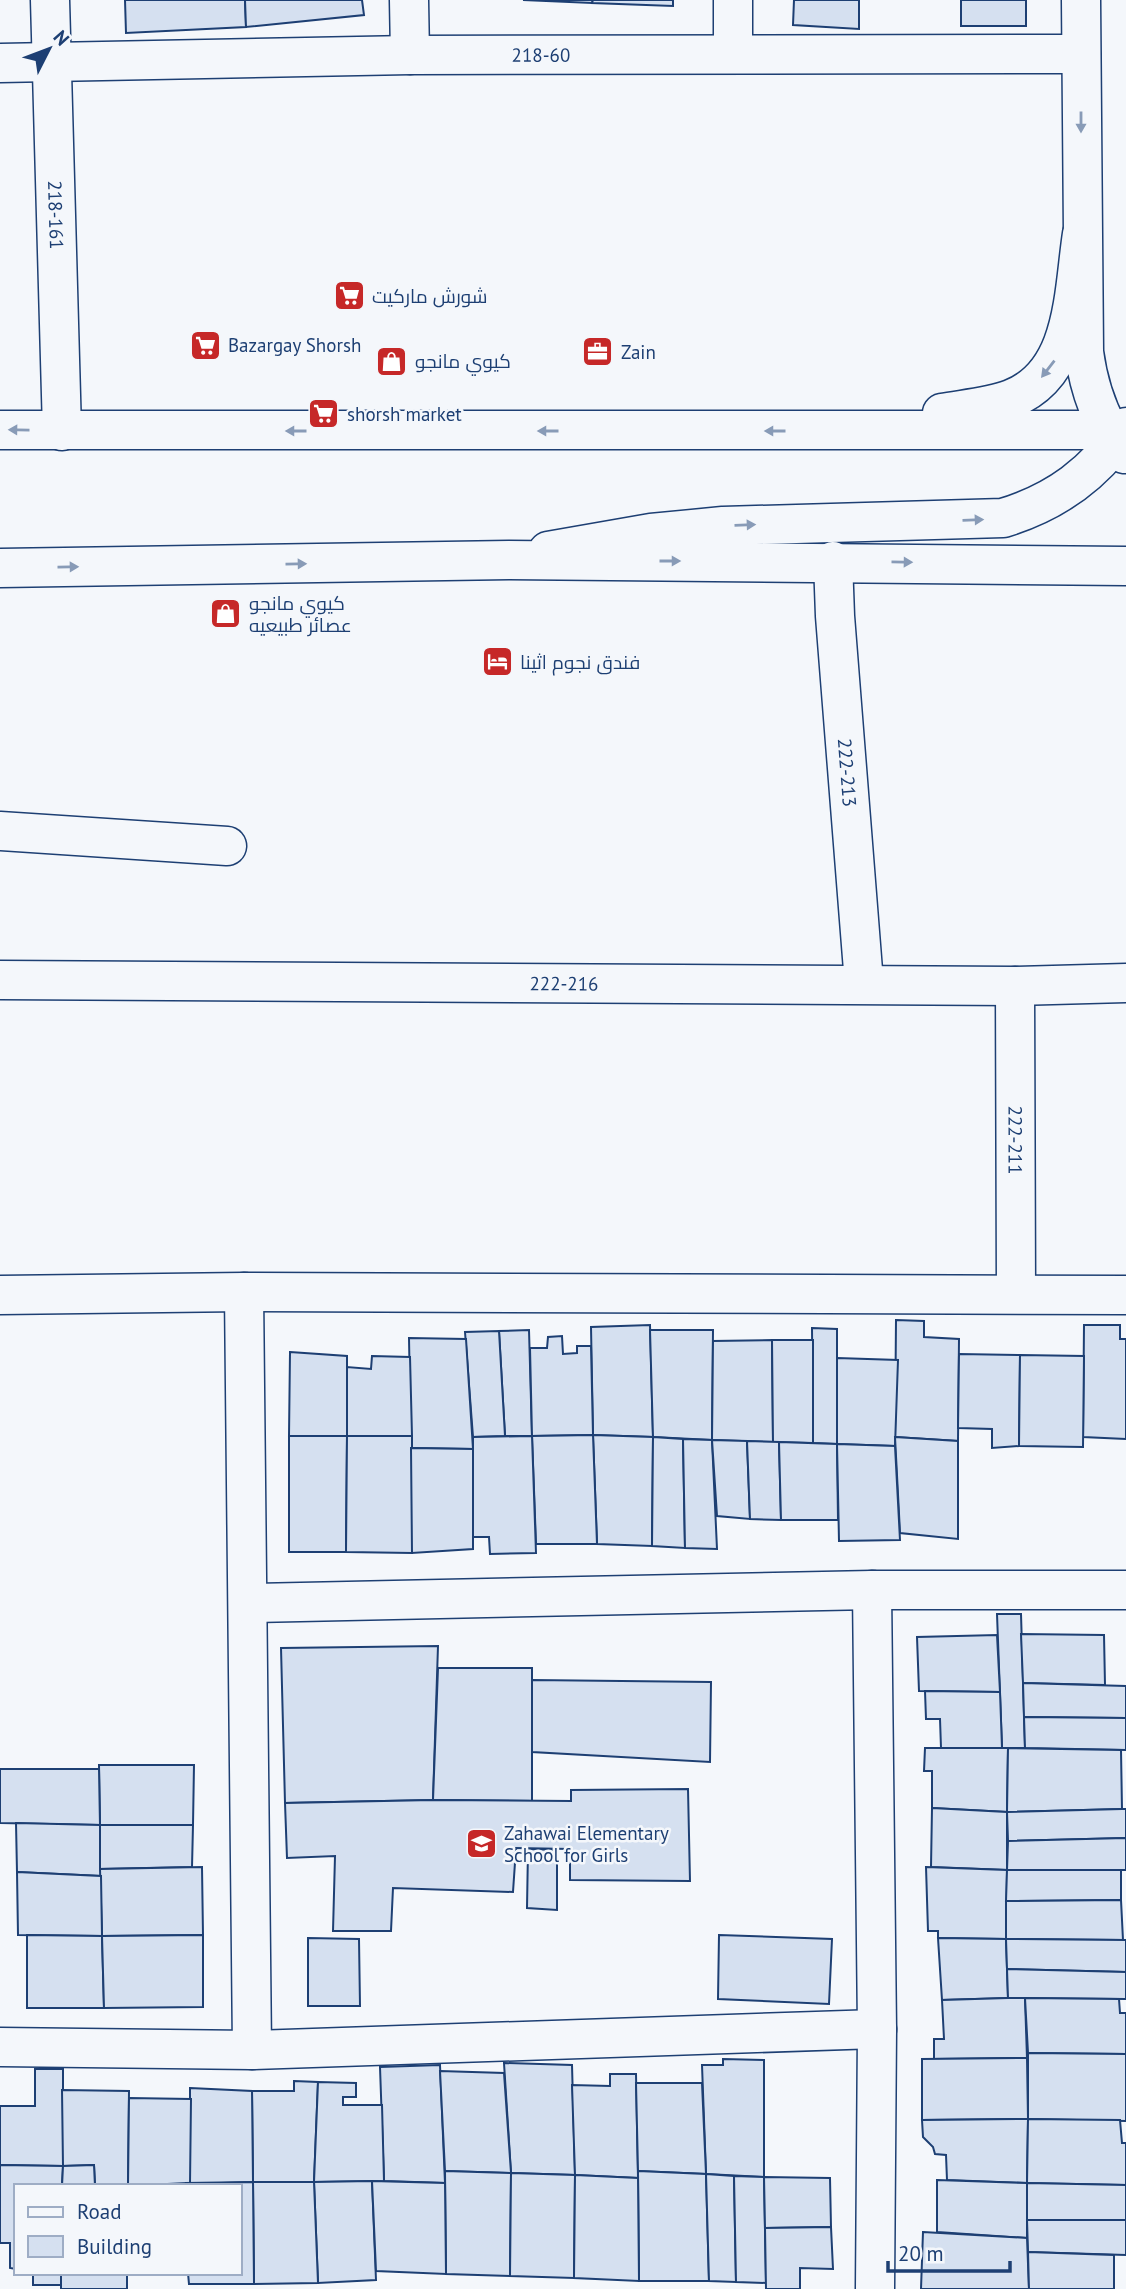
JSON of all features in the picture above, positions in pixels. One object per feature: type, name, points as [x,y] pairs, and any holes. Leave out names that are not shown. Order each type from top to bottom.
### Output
[{"type":"main road","name":"218-161","points":[[50,0],[62,430]]},
{"type":"main road","points":[[409,0],[410,55]]},
{"type":"main road","points":[[733,0],[733,53]]},
{"type":"main road","points":[[1081,0],[1085,360],[1094,400],[1121,436]]},
{"type":"main road","name":"218-60","points":[[0,63],[410,55],[1081,54]]},
{"type":"main road","points":[[844,431],[997,403],[1012,398],[1039,381],[1050,370],[1064,342],[1082,234]]},
{"type":"main road","points":[[0,430],[844,431],[1121,436]]},
{"type":"main road","points":[[509,560],[639,535],[723,526],[1003,518],[1026,512],[1067,490],[1102,460],[1121,436]]},
{"type":"main road","points":[[0,568],[509,560],[834,561],[1126,566]]},
{"type":"main road","name":"222-213","points":[[834,561],[835,616],[864,983]]},
{"type":"main road","points":[[0,831],[227,846]]},
{"type":"main road","name":"222-216","points":[[0,980],[864,983],[1015,986],[1126,983]]},
{"type":"main road","name":"222-211","points":[[1015,986],[1016,1293]]},
{"type":"main road","points":[[244,1292],[253,2050]]},
{"type":"main road","points":[[0,1295],[244,1292],[1126,1295]]},
{"type":"main road","points":[[249,1604],[872,1590],[1126,1590]]},
{"type":"main road","points":[[872,1590],[877,2029],[875,2289]]},
{"type":"main road","points":[[0,2047],[253,2050],[877,2029]]},
{"type":"building","points":[[125,0],[245,0],[246,27],[126,33]]},
{"type":"building","points":[[245,0],[362,0],[364,15],[246,27]]},
{"type":"building","points":[[523,0],[593,0],[592,3]]},
{"type":"building","points":[[593,0],[673,0],[673,6],[592,3]]},
{"type":"building","points":[[794,0],[859,0],[859,29],[793,25]]},
{"type":"building","points":[[961,0],[1026,0],[1026,26],[961,26]]},
{"type":"building","points":[[896,1320],[924,1321],[924,1337],[959,1339],[958,1441],[895,1437]]},
{"type":"building","points":[[650,1325],[653,1437],[593,1435],[591,1327]]},
{"type":"building","points":[[1084,1325],[1120,1325],[1120,1339],[1126,1339],[1126,1439],[1083,1437]]},
{"type":"building","points":[[812,1328],[837,1329],[837,1444],[813,1443]]},
{"type":"building","points":[[529,1330],[532,1436],[505,1436],[499,1331]]},
{"type":"building","points":[[650,1330],[713,1330],[712,1440],[653,1437]]},
{"type":"building","points":[[499,1331],[505,1436],[473,1437],[465,1332]]},
{"type":"building","points":[[562,1336],[563,1354],[577,1353],[577,1346],[591,1346],[593,1435],[532,1436],[530,1348],[547,1348],[548,1337]]},
{"type":"building","points":[[409,1338],[466,1339],[473,1449],[411,1448]]},
{"type":"building","points":[[772,1340],[773,1442],[712,1440],[713,1341]]},
{"type":"building","points":[[772,1340],[813,1340],[813,1443],[773,1442]]},
{"type":"building","points":[[290,1352],[347,1356],[347,1436],[289,1436]]},
{"type":"building","points":[[959,1354],[1020,1355],[1019,1446],[992,1448],[992,1429],[958,1428]]},
{"type":"building","points":[[1020,1355],[1084,1356],[1083,1447],[1019,1446]]},
{"type":"building","points":[[372,1356],[410,1357],[412,1436],[347,1436],[347,1367],[371,1369]]},
{"type":"building","points":[[837,1358],[898,1360],[895,1446],[837,1444]]},
{"type":"building","points":[[593,1435],[653,1437],[652,1546],[597,1544]]},
{"type":"building","points":[[593,1435],[597,1544],[536,1544],[532,1436]]},
{"type":"building","points":[[289,1436],[347,1436],[346,1552],[289,1552]]},
{"type":"building","points":[[347,1436],[412,1436],[412,1553],[346,1552]]},
{"type":"building","points":[[532,1436],[536,1553],[490,1554],[489,1537],[473,1537],[473,1437]]},
{"type":"building","points":[[653,1437],[683,1439],[685,1548],[652,1546]]},
{"type":"building","points":[[895,1437],[958,1441],[958,1539],[900,1533]]},
{"type":"building","points":[[683,1439],[712,1440],[717,1549],[685,1548]]},
{"type":"building","points":[[712,1440],[747,1441],[750,1519],[717,1516]]},
{"type":"building","points":[[747,1441],[779,1442],[781,1520],[750,1519]]},
{"type":"building","points":[[779,1442],[837,1444],[838,1520],[781,1520]]},
{"type":"building","points":[[837,1444],[895,1446],[900,1540],[839,1541]]},
{"type":"building","points":[[411,1448],[473,1449],[473,1549],[412,1553]]},
{"type":"building","points":[[997,1614],[1021,1614],[1025,1748],[1002,1748]]},
{"type":"building","points":[[1021,1634],[1104,1635],[1105,1685],[1023,1683]]},
{"type":"building","points":[[997,1635],[1000,1692],[919,1691],[917,1637]]},
{"type":"building","points":[[438,1646],[433,1800],[285,1803],[281,1648]]},
{"type":"building","points":[[438,1668],[532,1668],[532,1801],[433,1800]]},
{"type":"building","points":[[532,1680],[711,1682],[710,1762],[532,1752]]},
{"type":"building","points":[[1023,1683],[1126,1686],[1126,1718],[1024,1717]]},
{"type":"building","points":[[925,1691],[1000,1692],[1002,1748],[941,1748],[940,1719],[926,1719]]},
{"type":"building","points":[[1024,1717],[1126,1718],[1126,1750],[1025,1748]]},
{"type":"building","points":[[925,1748],[1008,1748],[1007,1812],[932,1808],[932,1771],[924,1771]]},
{"type":"building","points":[[1008,1748],[1121,1750],[1122,1809],[1007,1812]]},
{"type":"building","points":[[99,1765],[194,1765],[193,1825],[100,1825]]},
{"type":"building","points":[[0,1769],[99,1769],[100,1825],[0,1823]]},
{"type":"building","points":[[688,1789],[690,1881],[570,1880],[570,1849],[516,1848],[513,1892],[393,1888],[391,1931],[333,1931],[335,1856],[287,1858],[285,1803],[571,1801],[571,1790]]},
{"type":"building","points":[[932,1808],[1007,1812],[1007,1870],[931,1867]]},
{"type":"building","points":[[1126,1809],[1126,1838],[1008,1841],[1007,1812]]},
{"type":"building","points":[[16,1823],[100,1825],[101,1876],[17,1872]]},
{"type":"building","points":[[100,1825],[193,1825],[192,1867],[100,1869]]},
{"type":"building","points":[[1126,1838],[1126,1870],[1007,1870],[1008,1841]]},
{"type":"building","points":[[528,1849],[557,1850],[557,1910],[527,1908]]},
{"type":"building","points":[[202,1867],[203,1935],[102,1936],[100,1869]]},
{"type":"building","points":[[926,1867],[1007,1870],[1006,1939],[938,1938],[938,1931],[928,1931]]},
{"type":"building","points":[[1007,1870],[1121,1870],[1121,1900],[1006,1901]]},
{"type":"building","points":[[17,1872],[101,1876],[102,1936],[18,1935]]},
{"type":"building","points":[[1121,1900],[1123,1940],[1006,1939],[1006,1901]]},
{"type":"building","points":[[27,1935],[102,1936],[104,2008],[27,2008]]},
{"type":"building","points":[[203,1935],[203,2007],[104,2008],[102,1936]]},
{"type":"building","points":[[719,1935],[832,1939],[829,2004],[718,1999]]},
{"type":"building","points":[[308,1938],[359,1939],[360,2006],[308,2006]]},
{"type":"building","points":[[938,1938],[1006,1939],[1008,1998],[942,2000]]},
{"type":"building","points":[[1006,1939],[1126,1940],[1126,1972],[1007,1969]]},
{"type":"building","points":[[1007,1969],[1126,1972],[1126,1999],[1008,1998]]},
{"type":"building","points":[[1025,1998],[1027,2058],[934,2059],[934,2039],[944,2039],[942,2000]]},
{"type":"building","points":[[1025,1998],[1119,1999],[1120,2013],[1126,2013],[1126,2054],[1028,2053]]},
{"type":"building","points":[[1028,2053],[1126,2054],[1126,2121],[1028,2119]]},
{"type":"building","points":[[1027,2058],[1028,2119],[922,2120],[922,2059]]},
{"type":"building","points":[[723,2059],[764,2060],[764,2177],[706,2174],[702,2065],[723,2065]]},
{"type":"building","points":[[504,2063],[572,2065],[575,2175],[511,2173]]},
{"type":"building","points":[[440,2065],[445,2183],[384,2181],[380,2067]]},
{"type":"building","points":[[35,2069],[63,2069],[63,2166],[0,2165],[0,2106],[35,2106]]},
{"type":"building","points":[[440,2071],[504,2073],[511,2173],[445,2171]]},
{"type":"building","points":[[610,2074],[636,2074],[638,2178],[575,2175],[572,2085],[610,2086]]},
{"type":"building","points":[[294,2081],[318,2082],[314,2182],[253,2182],[252,2091],[294,2091]]},
{"type":"building","points":[[318,2082],[356,2083],[356,2097],[343,2097],[343,2105],[382,2105],[384,2181],[314,2182]]},
{"type":"building","points":[[636,2083],[702,2083],[706,2174],[638,2171]]},
{"type":"building","points":[[190,2088],[252,2091],[253,2182],[190,2184]]},
{"type":"building","points":[[62,2090],[129,2091],[128,2184],[95,2184],[94,2165],[63,2166]]},
{"type":"building","points":[[129,2098],[191,2099],[190,2184],[128,2184]]},
{"type":"building","points":[[1028,2119],[1027,2183],[947,2180],[946,2155],[935,2154],[933,2147],[923,2137],[922,2120]]},
{"type":"building","points":[[1028,2119],[1120,2120],[1122,2143],[1126,2143],[1126,2185],[1027,2183]]},
{"type":"building","points":[[0,2165],[63,2166],[62,2184],[14,2184],[14,2269],[10,2268],[10,2243],[0,2243]]},
{"type":"building","points":[[94,2165],[95,2184],[62,2184],[63,2166]]},
{"type":"building","points":[[445,2171],[511,2173],[510,2276],[446,2274]]},
{"type":"building","points":[[638,2171],[706,2174],[709,2281],[639,2281]]},
{"type":"building","points":[[511,2173],[575,2175],[574,2278],[510,2276]]},
{"type":"building","points":[[706,2174],[734,2176],[736,2282],[709,2281]]},
{"type":"building","points":[[575,2175],[638,2178],[639,2281],[574,2278]]},
{"type":"building","points":[[734,2176],[764,2177],[766,2283],[736,2282]]},
{"type":"building","points":[[764,2177],[830,2178],[831,2227],[765,2228]]},
{"type":"building","points":[[937,2180],[1027,2183],[1027,2238],[937,2232]]},
{"type":"building","points":[[372,2181],[376,2280],[318,2283],[314,2182]]},
{"type":"building","points":[[372,2181],[445,2183],[446,2274],[376,2271]]},
{"type":"building","points":[[253,2182],[314,2182],[318,2283],[254,2284]]},
{"type":"building","points":[[253,2182],[254,2284],[189,2284],[188,2275],[242,2275],[242,2184],[186,2183]]},
{"type":"building","points":[[1027,2183],[1126,2185],[1126,2220],[1027,2220]]},
{"type":"building","points":[[1027,2220],[1126,2220],[1126,2255],[1028,2252]]},
{"type":"building","points":[[831,2227],[833,2269],[800,2268],[800,2289],[766,2289],[765,2228]]},
{"type":"building","points":[[923,2232],[1027,2238],[1029,2289],[921,2289]]},
{"type":"building","points":[[1028,2252],[1114,2255],[1114,2289],[1029,2289]]},
{"type":"building","points":[[33,2275],[61,2275],[61,2285],[33,2285]]},
{"type":"building","points":[[61,2275],[127,2275],[127,2289],[61,2289]]},
{"type":"place","name":"شورش ماركيت","points":[[349,296]]},
{"type":"place","name":"Bazargay Shorsh","points":[[205,345]]},
{"type":"place","name":"Zain","points":[[598,352]]},
{"type":"place","name":"كيوي مانجو","points":[[392,361]]},
{"type":"place","name":"shorsh market","points":[[324,414]]},
{"type":"place","name":"كيوي مانجو عصائر طبيعيه","points":[[226,614]]},
{"type":"place","name":"فندق نجوم اثينا","points":[[497,662]]},
{"type":"place","name":"Zahawai Elementary School for Girls","points":[[481,1844]]}]
